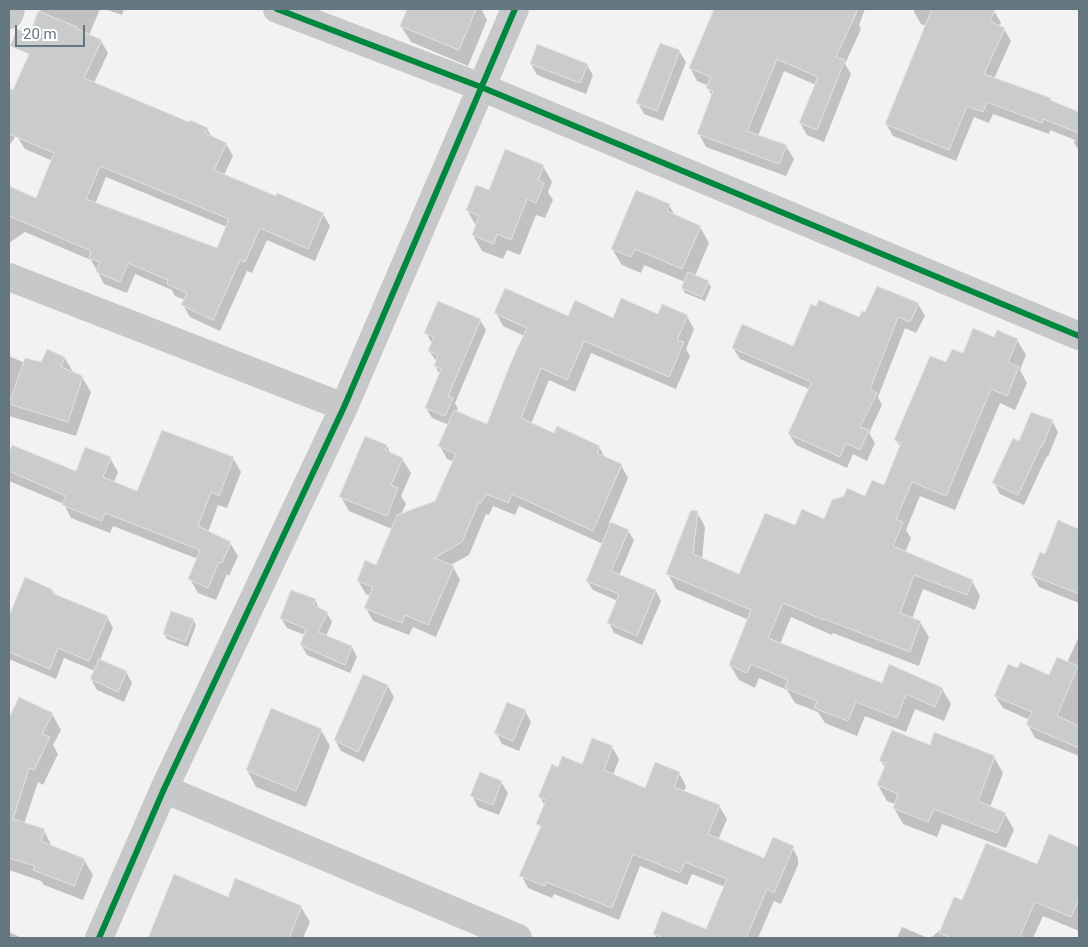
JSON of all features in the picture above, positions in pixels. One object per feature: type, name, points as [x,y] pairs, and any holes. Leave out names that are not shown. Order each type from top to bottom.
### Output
[{"type":"street","points":[[9,15],[11,9]]},
{"type":"street","points":[[277,9],[481,87],[1079,336]]},
{"type":"street","points":[[99,938],[164,789],[344,407],[515,9]]},
{"type":"street","points":[[9,277],[344,407]]},
{"type":"street","points":[[164,789],[518,938]]},
{"type":"building","points":[[407,9],[476,9],[459,50],[400,26]]},
{"type":"building","points":[[714,9],[858,9],[836,57],[845,60],[817,130],[799,123],[818,77],[777,59],[747,131],[787,145],[779,164],[697,134],[713,91],[706,88],[711,77],[689,68]]},
{"type":"building","points":[[932,9],[995,9],[990,21],[1005,28],[984,74],[1051,98],[1050,100],[1079,112],[1079,133],[1043,119],[1042,123],[987,102],[983,112],[967,106],[949,150],[885,124]]},
{"type":"building","points":[[38,11],[77,27],[77,29],[102,40],[84,78],[189,122],[190,120],[208,128],[205,133],[227,143],[214,170],[276,196],[277,193],[324,213],[308,249],[260,228],[245,262],[240,260],[213,320],[181,305],[187,293],[167,284],[168,280],[128,263],[120,282],[96,272],[100,262],[89,258],[91,251],[9,216],[9,186],[36,198],[54,153],[9,134],[9,88],[13,90],[29,54],[10,46],[17,29],[30,34]],"holes":[[[100,166],[229,219],[217,248],[86,199]]]},
{"type":"building","points":[[660,43],[680,50],[657,111],[636,103]]},
{"type":"building","points":[[537,44],[588,64],[580,83],[530,64]]},
{"type":"building","points":[[505,149],[544,165],[538,180],[544,183],[536,203],[527,199],[511,240],[497,234],[494,244],[472,235],[479,216],[466,210],[476,185],[489,190]]},
{"type":"building","points":[[636,190],[670,204],[667,211],[701,226],[682,269],[635,249],[631,257],[611,249]]},
{"type":"building","points":[[688,272],[709,281],[702,297],[681,288]]},
{"type":"building","points":[[877,286],[919,303],[910,322],[898,317],[870,389],[877,393],[860,427],[869,430],[860,450],[846,443],[840,457],[788,434],[811,383],[732,348],[742,324],[793,346],[811,304],[816,306],[819,300],[859,317],[862,311],[865,312]]},
{"type":"building","points":[[505,288],[568,316],[575,300],[613,318],[621,298],[658,314],[662,304],[688,315],[677,340],[684,342],[669,377],[584,341],[567,380],[541,368],[521,418],[554,433],[557,426],[600,446],[597,453],[622,464],[593,531],[512,494],[508,503],[486,494],[481,503],[479,502],[462,542],[434,558],[454,566],[428,625],[405,615],[402,623],[364,608],[373,587],[357,581],[365,560],[376,565],[397,515],[435,501],[456,454],[438,446],[454,410],[487,424],[511,362],[527,328],[494,313]]},
{"type":"building","points":[[438,301],[481,319],[448,396],[453,398],[445,416],[425,408],[441,369],[434,366],[438,355],[428,351],[434,337],[424,333]]},
{"type":"building","points":[[973,328],[994,337],[997,330],[1018,339],[1008,362],[1019,367],[1007,396],[991,389],[946,496],[912,482],[896,519],[903,522],[893,546],[973,580],[967,595],[914,575],[900,613],[921,621],[910,652],[783,603],[768,638],[882,683],[889,664],[943,688],[935,707],[906,694],[897,718],[856,702],[848,721],[814,708],[817,701],[785,688],[788,680],[751,664],[747,673],[729,665],[751,610],[666,574],[691,510],[698,511],[693,554],[739,574],[765,513],[795,525],[802,509],[824,519],[832,500],[844,496],[847,488],[865,496],[872,480],[884,485],[901,443],[894,440],[930,356],[946,362],[952,349],[963,353]]},
{"type":"building","points":[[47,349],[65,357],[61,367],[83,376],[68,422],[9,404],[25,358],[41,362]]},
{"type":"building","points":[[1031,412],[1053,420],[1018,495],[992,483],[1013,438],[1019,441]]},
{"type":"building","points":[[162,430],[234,457],[219,496],[211,492],[198,526],[231,542],[222,563],[219,562],[208,588],[188,579],[200,550],[105,513],[102,521],[62,505],[66,496],[9,471],[9,456],[12,445],[76,471],[85,447],[111,457],[103,477],[137,491]]},
{"type":"building","points":[[365,436],[387,445],[385,450],[403,458],[391,485],[398,488],[387,516],[339,497]]},
{"type":"building","points":[[1058,520],[1079,529],[1079,594],[1031,575],[1040,552],[1045,554]]},
{"type":"building","points":[[611,522],[629,530],[611,571],[656,590],[637,636],[607,623],[619,594],[586,581]]},
{"type":"building","points":[[25,577],[53,590],[52,593],[108,616],[89,661],[58,648],[50,669],[9,652],[9,616]]},
{"type":"building","points":[[291,590],[316,599],[313,605],[328,612],[318,632],[352,646],[345,665],[300,645],[306,629],[280,618]]},
{"type":"building","points":[[171,611],[194,619],[185,642],[163,634]]},
{"type":"building","points":[[1057,657],[1078,666],[1057,716],[1079,726],[1079,748],[1026,725],[1032,712],[994,696],[1008,664],[1018,668],[1020,662],[1049,675]]},
{"type":"building","points":[[99,659],[127,671],[118,692],[90,679]]},
{"type":"building","points":[[363,674],[388,685],[358,752],[334,740]]},
{"type":"building","points":[[19,697],[53,713],[42,734],[50,737],[34,770],[29,768],[13,819],[45,829],[41,841],[85,859],[74,886],[33,870],[35,866],[9,858],[9,718]]},
{"type":"building","points":[[507,702],[526,710],[513,741],[494,733]]},
{"type":"building","points":[[271,708],[322,729],[296,791],[246,770]]},
{"type":"building","points":[[892,730],[930,745],[934,732],[995,756],[978,801],[1006,813],[997,833],[934,809],[928,822],[893,808],[898,794],[877,785],[886,763],[879,761]]},
{"type":"building","points":[[592,738],[613,746],[604,770],[645,788],[655,762],[680,772],[674,787],[720,805],[708,834],[764,858],[773,837],[794,846],[774,893],[767,889],[746,938],[664,938],[653,934],[662,911],[706,929],[727,879],[685,862],[680,873],[633,854],[612,908],[546,882],[545,886],[519,876],[541,826],[536,824],[546,800],[538,797],[552,764],[558,767],[562,756],[582,764]]},
{"type":"building","points":[[480,772],[502,781],[493,805],[470,796]]},
{"type":"building","points":[[1049,834],[1079,847],[1079,898],[1071,917],[1035,902],[1019,938],[952,938],[939,933],[954,897],[962,900],[986,843],[1037,864]]},
{"type":"building","points":[[174,874],[228,897],[235,878],[302,906],[289,938],[148,938]]},
{"type":"cycle path","points":[[277,9],[481,87],[1079,336]]},
{"type":"cycle path","points":[[99,938],[164,789],[344,407],[515,9]]}]
